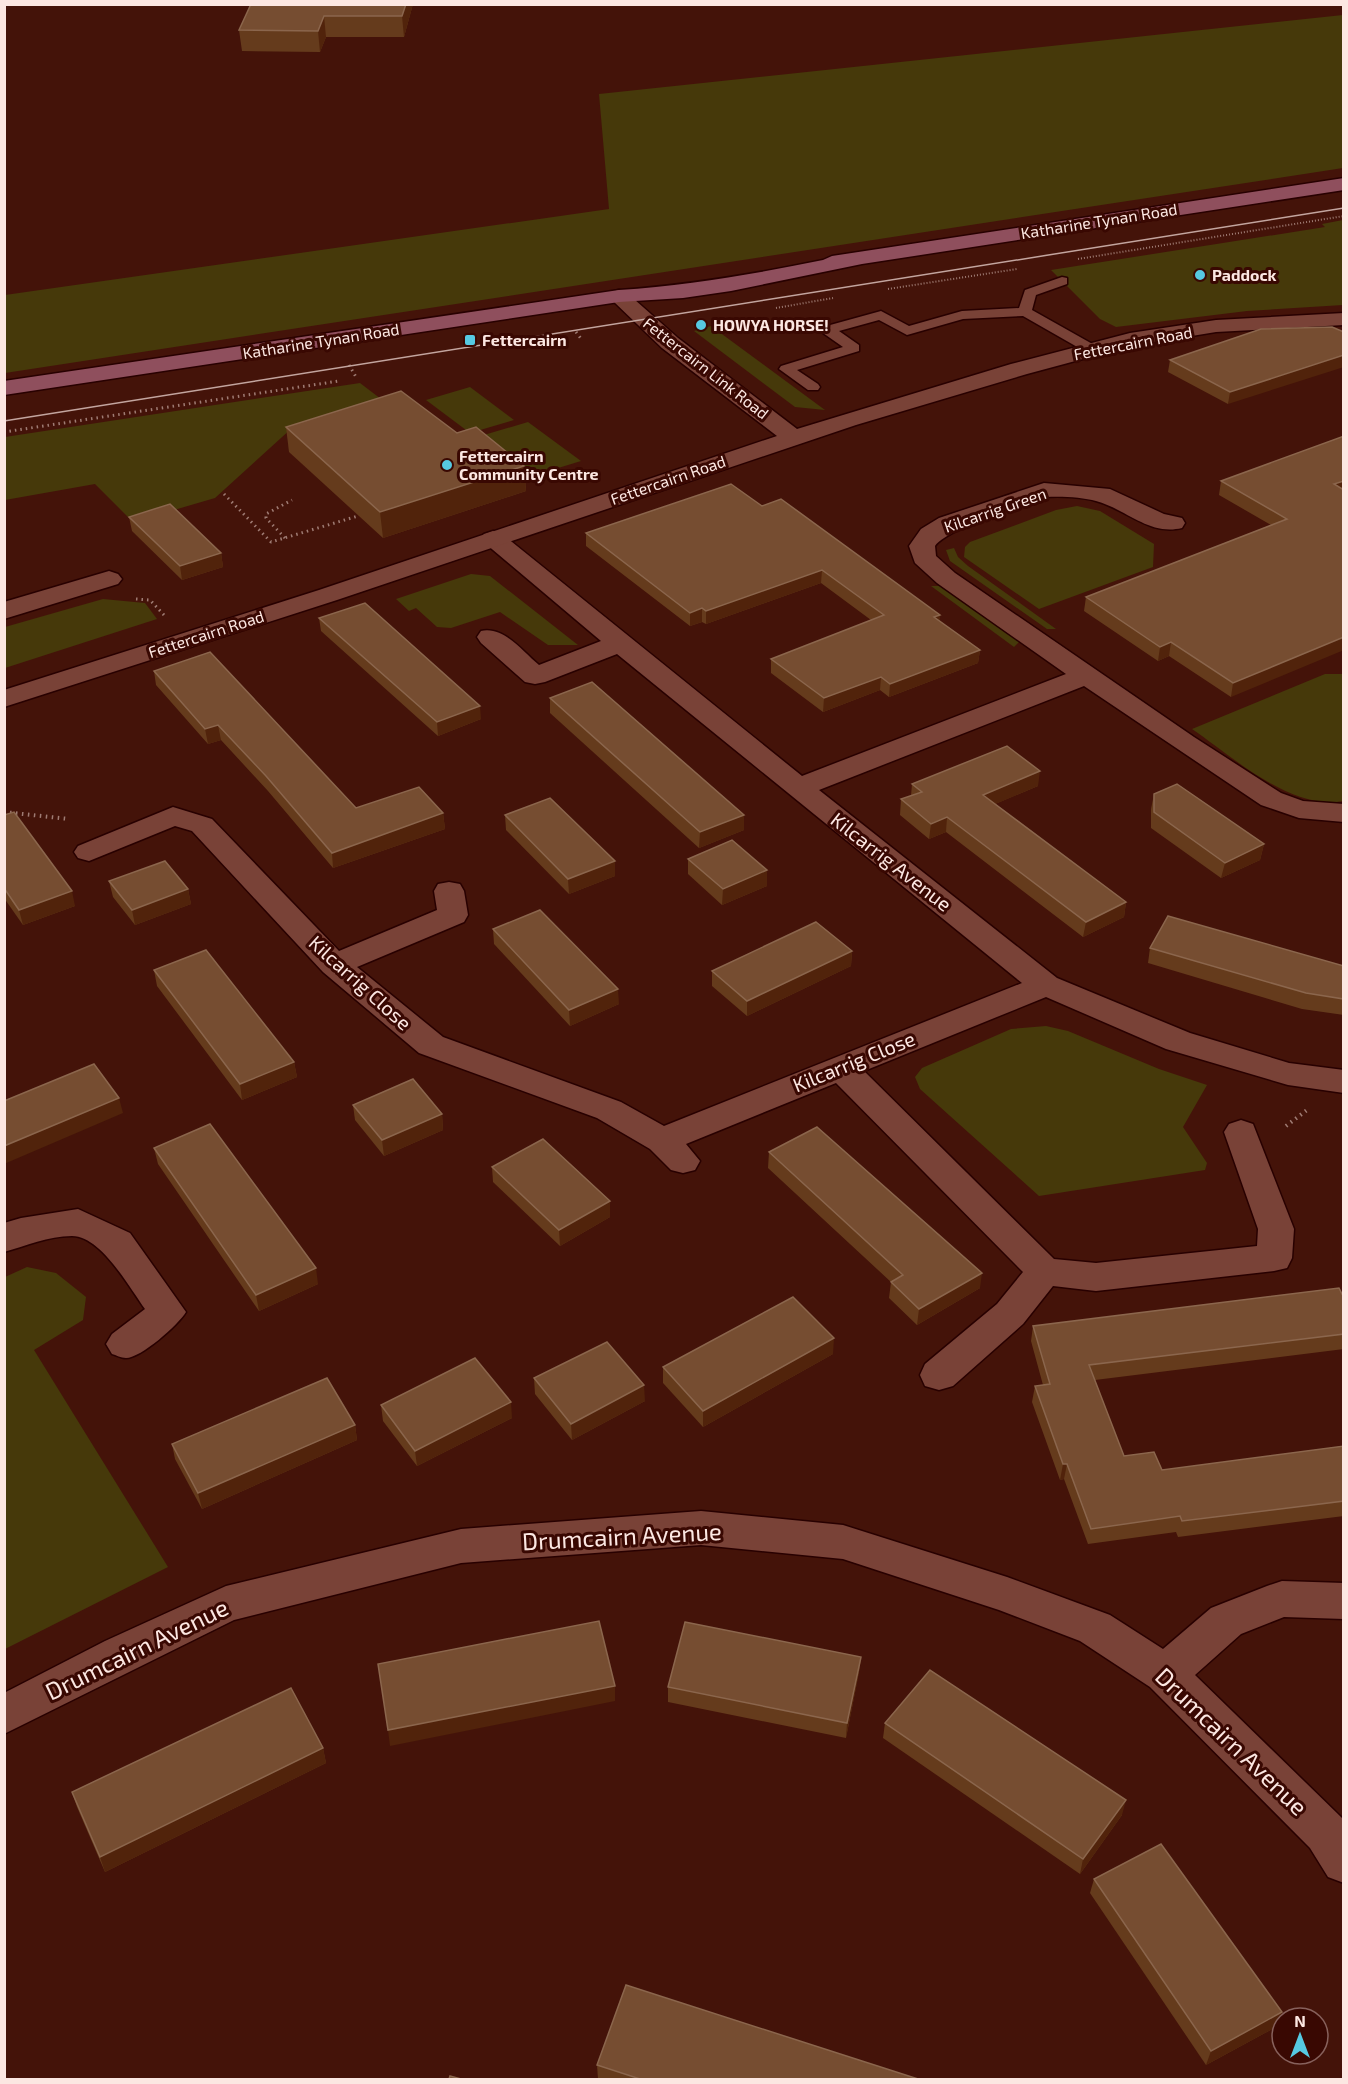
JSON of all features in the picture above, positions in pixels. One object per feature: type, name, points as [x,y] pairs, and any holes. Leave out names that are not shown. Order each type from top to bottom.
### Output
[{"type":"main road","name":"Katharine Tynan Road","points":[[4,388],[628,295],[683,292],[725,286],[855,260],[1344,183]]},
{"type":"street","name":"Fettercairn Link Road","points":[[628,295],[670,343],[794,438]]},
{"type":"street","name":"Fettercairn Road","points":[[4,699],[794,438],[1091,350],[1216,326],[1344,319]]},
{"type":"street","name":"Kilcarrig Green","points":[[1173,523],[1158,521],[1101,494],[1044,490],[948,523],[930,534],[922,546],[924,558],[943,576],[1085,676],[1271,799],[1299,809],[1344,813]]},
{"type":"street","name":"Kilcarrig Avenue","points":[[493,539],[798,788],[1046,985],[1178,1041],[1287,1074],[1344,1082]]},
{"type":"street","points":[[4,611],[110,579]]},
{"type":"street","points":[[490,637],[535,676],[620,643]]},
{"type":"street","points":[[798,788],[1085,676]]},
{"type":"street","name":"Kilcarrig Close","points":[[89,852],[173,816],[202,825],[334,965],[431,1045],[609,1110],[673,1150],[841,1068],[1046,985]]},
{"type":"street","points":[[334,965],[453,915],[449,891]]},
{"type":"street","points":[[841,1068],[1044,1271],[1096,1277],[1274,1258],[1276,1229],[1241,1132]]},
{"type":"street","points":[[4,1239],[21,1231],[78,1222],[117,1242],[167,1312],[125,1344]]},
{"type":"street","points":[[939,1375],[1010,1314],[1044,1271]]},
{"type":"street","name":"Drumcairn Avenue","points":[[4,1715],[120,1653],[226,1604],[461,1546],[701,1528],[843,1542],[1007,1595],[1095,1628],[1165,1674],[1326,1833],[1344,1862]]},
{"type":"street","points":[[1165,1674],[1226,1621],[1282,1599],[1344,1601]]},
{"type":"lane","points":[[1025,312],[1030,293],[1062,281]]},
{"type":"lane","points":[[813,387],[786,369],[854,348],[828,330],[881,315],[907,331],[962,315],[1025,312],[1091,350]]},
{"type":"path","points":[[4,432],[339,381]]},
{"type":"path","points":[[224,494],[271,542],[358,516]]},
{"type":"path","points":[[285,538],[266,518],[266,514],[277,506],[292,500]]},
{"type":"path","points":[[130,599],[150,600],[165,615]]},
{"type":"path","points":[[4,812],[69,819]]},
{"type":"path","points":[[1286,1126],[1310,1108]]},
{"type":"shaded area","points":[[1343,15],[1343,168],[5,373],[5,295],[609,209],[599,94]]},
{"type":"shaded area","name":"Paddock","points":[[1343,220],[1343,305],[1247,311],[1116,327],[1100,319],[1051,270],[1325,227],[1322,224]]},
{"type":"shaded area","points":[[711,326],[825,410],[795,407],[694,331]]},
{"type":"shaded area","points":[[360,383],[381,399],[292,428],[215,498],[133,522],[95,484],[5,500],[5,437]]},
{"type":"shaded area","points":[[470,387],[514,420],[470,433],[426,400]]},
{"type":"shaded area","points":[[528,422],[581,461],[529,477],[477,437]]},
{"type":"shaded area","points":[[1077,506],[1100,511],[1154,544],[1153,567],[1039,609],[964,557],[965,547],[970,542],[1056,510]]},
{"type":"shaded area","points":[[954,548],[958,557],[968,566],[1056,629],[1047,629],[950,561],[946,550]]},
{"type":"shaded area","points":[[471,574],[490,576],[578,645],[548,645],[500,612],[451,628],[437,627],[416,608],[409,611],[396,599]]},
{"type":"shaded area","points":[[931,586],[941,586],[1019,642],[1014,647]]},
{"type":"shaded area","points":[[103,599],[145,603],[157,619],[5,668],[5,627]]},
{"type":"shaded area","points":[[1325,674],[1343,674],[1343,801],[1323,802],[1303,798],[1283,790],[1244,767],[1192,729]]},
{"type":"shaded area","points":[[1046,1026],[1068,1031],[1159,1069],[1207,1085],[1183,1127],[1207,1163],[1205,1170],[1039,1196],[920,1089],[915,1077],[922,1068],[1011,1029]]},
{"type":"shaded area","points":[[27,1267],[56,1273],[86,1297],[83,1320],[34,1350],[168,1567],[5,1649],[5,1277]]},
{"type":"building","points":[[251,4],[406,4],[402,16],[324,16],[318,31],[239,30]]},
{"type":"building","points":[[1332,327],[1344,332],[1344,355],[1230,392],[1170,360],[1261,329]]},
{"type":"building","points":[[401,391],[457,433],[476,427],[524,466],[380,512],[286,427]]},
{"type":"building","points":[[1344,436],[1344,481],[1334,484],[1344,490],[1344,637],[1233,683],[1171,642],[1160,647],[1086,597],[1287,519],[1221,481]]},
{"type":"building","points":[[731,484],[762,506],[781,499],[940,615],[934,617],[980,650],[890,684],[881,677],[824,698],[771,659],[884,615],[822,570],[706,611],[702,608],[690,613],[586,533]]},
{"type":"building","points":[[170,504],[221,553],[180,566],[129,517]]},
{"type":"building","points":[[365,603],[480,706],[437,722],[319,618]]},
{"type":"building","points":[[210,652],[356,808],[419,787],[443,813],[332,853],[266,776],[218,725],[205,729],[154,671]]},
{"type":"building","points":[[592,682],[744,815],[700,832],[550,698]]},
{"type":"building","points":[[1007,746],[1040,771],[983,795],[1126,902],[1086,922],[947,817],[931,824],[901,799],[922,792],[912,784]]},
{"type":"building","points":[[1177,784],[1264,844],[1225,863],[1154,812],[1154,794]]},
{"type":"building","points":[[550,798],[615,861],[568,879],[505,815]]},
{"type":"building","points":[[14,812],[72,891],[19,910],[4,888],[4,815]]},
{"type":"building","points":[[732,840],[767,870],[723,889],[688,859]]},
{"type":"building","points":[[165,861],[188,889],[132,910],[109,881]]},
{"type":"building","points":[[540,910],[618,989],[569,1010],[493,929]]},
{"type":"building","points":[[1168,916],[1344,966],[1344,999],[1306,993],[1150,948]]},
{"type":"building","points":[[816,922],[852,951],[747,1001],[712,971]]},
{"type":"building","points":[[206,950],[294,1062],[240,1084],[154,970]]},
{"type":"building","points":[[94,1064],[119,1098],[4,1146],[4,1101]]},
{"type":"building","points":[[413,1079],[442,1114],[382,1140],[353,1105]]},
{"type":"building","points":[[210,1124],[316,1268],[256,1295],[154,1148]]},
{"type":"building","points":[[817,1127],[982,1273],[919,1309],[891,1282],[903,1275],[769,1152]]},
{"type":"building","points":[[543,1139],[610,1201],[559,1230],[492,1167]]},
{"type":"building","points":[[1339,1288],[1344,1298],[1344,1334],[1089,1365],[1124,1456],[1154,1452],[1162,1470],[1344,1446],[1344,1501],[1182,1521],[1180,1516],[1091,1529],[1067,1464],[1063,1464],[1035,1386],[1050,1384],[1033,1326]]},
{"type":"building","points":[[793,1297],[834,1338],[703,1411],[663,1367]]},
{"type":"building","points":[[607,1342],[644,1385],[571,1424],[534,1378]]},
{"type":"building","points":[[475,1358],[511,1402],[415,1451],[381,1405]]},
{"type":"building","points":[[327,1378],[355,1425],[198,1493],[172,1444]]},
{"type":"building","points":[[599,1621],[615,1686],[388,1730],[378,1664]]},
{"type":"building","points":[[685,1622],[861,1657],[847,1723],[668,1687]]},
{"type":"building","points":[[930,1670],[1126,1800],[1083,1859],[885,1723]]},
{"type":"building","points":[[291,1688],[323,1748],[100,1857],[72,1792]]},
{"type":"building","points":[[1161,1844],[1278,2006],[1270,2006],[1270,2019],[1211,2051],[1094,1879]]},
{"type":"building","points":[[626,1985],[918,2079],[640,2079],[597,2065]]},
{"type":"tram line","points":[[4,421],[1344,208]]},
{"type":"place","name":"Paddock","points":[[1200,275]]},
{"type":"place","name":"HOWYA HORSE!","points":[[701,325]]},
{"type":"place","name":"Fettercairn","points":[[470,340]]},
{"type":"place","name":"Fettercairn Community Centre","points":[[447,465]]}]
